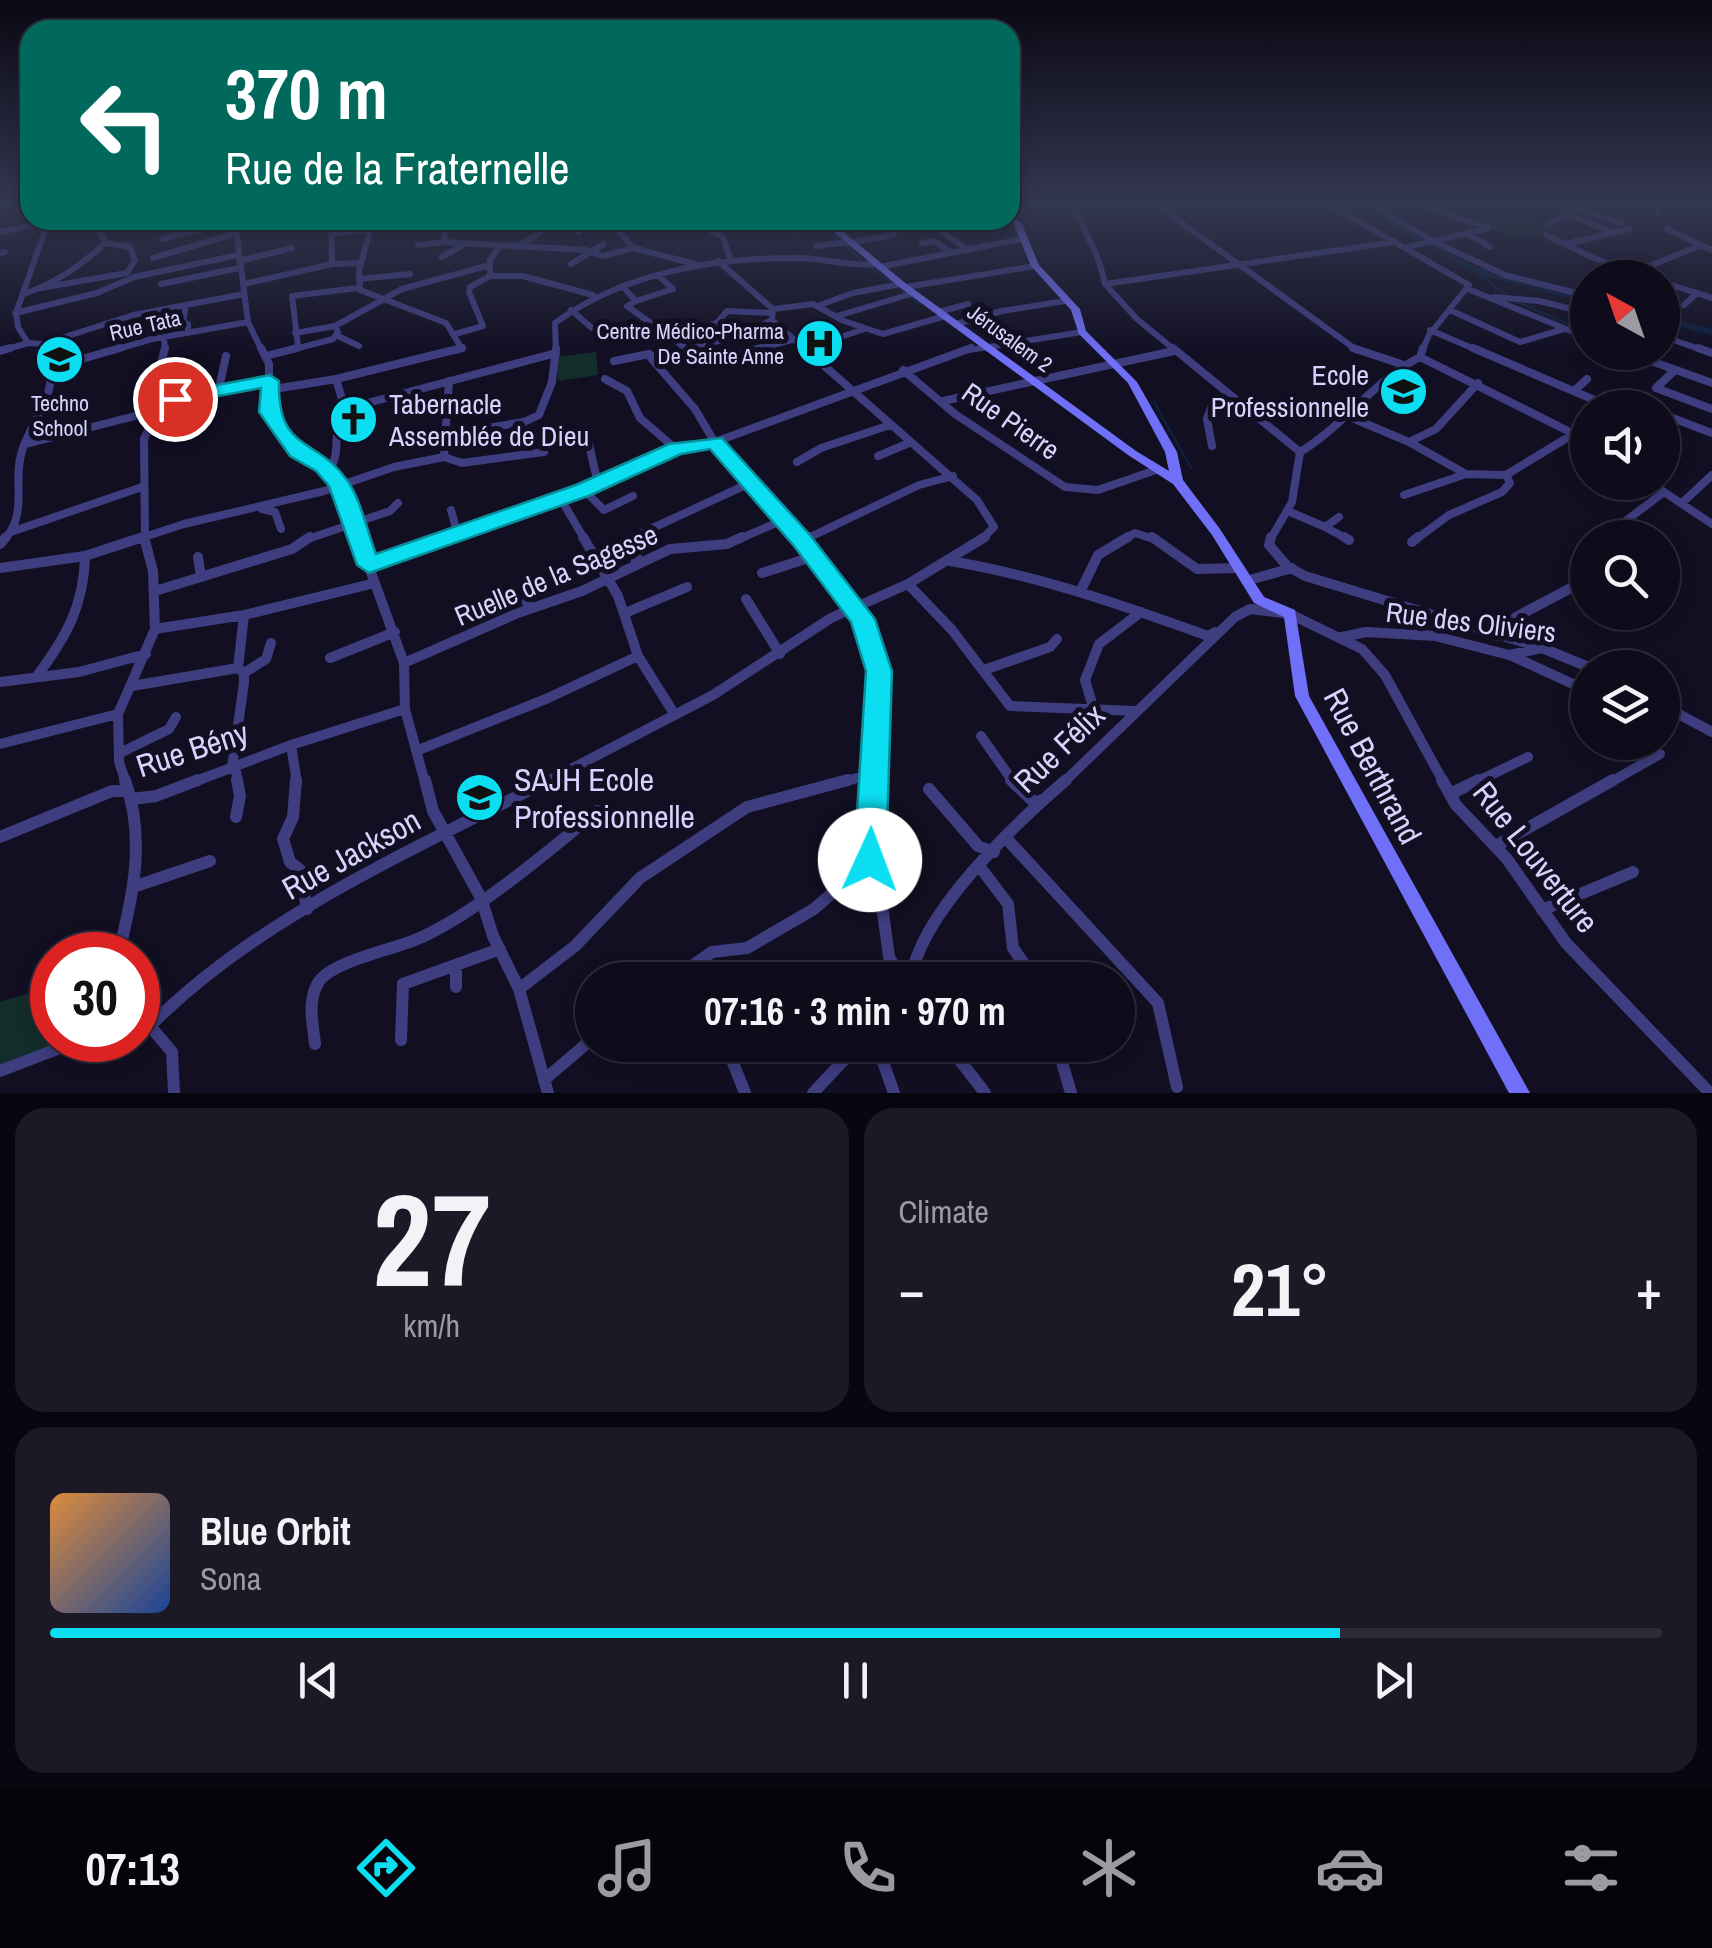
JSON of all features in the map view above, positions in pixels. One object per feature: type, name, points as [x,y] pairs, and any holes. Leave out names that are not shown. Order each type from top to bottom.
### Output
[{"type":"street","points":[[28,343],[16,325],[16,313],[24,282],[40,253]]},
{"type":"street","points":[[24,294],[83,264],[94,253]]},
{"type":"street","points":[[41,288],[127,272],[135,260],[132,253]]},
{"type":"street","points":[[153,258],[170,253]]},
{"type":"street","points":[[237,253],[248,322],[266,356],[269,412],[297,452],[329,471],[339,484],[404,663],[405,709],[433,811],[480,898],[519,989],[545,1089]]},
{"type":"street","points":[[16,313],[85,296],[134,278],[271,253]]},
{"type":"street","points":[[332,253],[332,264]]},
{"type":"street","points":[[26,444],[156,409],[194,392],[336,379],[462,349],[444,322],[368,297],[358,284],[358,263],[363,253]]},
{"type":"street","points":[[442,257],[449,253]]},
{"type":"street","points":[[490,276],[496,253]]},
{"type":"street","points":[[571,264],[590,253]]},
{"type":"street","points":[[653,253],[695,264]]},
{"type":"street","points":[[728,253],[731,262]]},
{"type":"street","name":"Jérusalem 2","points":[[859,253],[1156,470],[1177,481]]},
{"type":"street","points":[[449,434],[524,422],[539,415],[549,392],[556,353],[555,323],[593,295],[695,264],[718,261],[801,258],[873,265],[952,253]]},
{"type":"street","points":[[1029,253],[1035,266],[1078,316],[1082,332],[1113,362],[1147,406],[1171,452],[1177,481],[1259,600],[1290,614]]},
{"type":"street","points":[[1095,253],[1104,284],[1137,319],[1300,452]]},
{"type":"street","points":[[1226,253],[1366,356],[1400,364]]},
{"type":"street","points":[[1104,284],[1319,253]]},
{"type":"street","points":[[1417,253],[1468,282],[1468,289],[1452,311],[1430,330],[1420,357]]},
{"type":"street","points":[[1458,253],[1505,275],[1570,291]]},
{"type":"street","points":[[161,284],[190,281],[238,261]]},
{"type":"street","points":[[718,261],[795,339],[909,442],[954,476]]},
{"type":"street","points":[[0,351],[28,343],[43,344],[134,315],[186,305],[332,264],[358,263]]},
{"type":"street","points":[[295,333],[336,330],[402,289],[490,265]]},
{"type":"street","points":[[670,336],[717,323],[727,311],[772,314],[820,305],[854,293],[1035,266]]},
{"type":"street","points":[[298,346],[292,296],[410,274]]},
{"type":"street","points":[[455,334],[483,326],[468,292],[490,276],[524,276],[593,295]]},
{"type":"street","points":[[660,276],[673,289],[627,306],[687,349]]},
{"type":"street","points":[[478,282],[485,292]]},
{"type":"street","points":[[623,287],[636,301]]},
{"type":"street","points":[[1680,287],[1712,298]]},
{"type":"street","points":[[838,316],[907,288]]},
{"type":"street","points":[[1468,289],[1570,332]]},
{"type":"street","points":[[1684,306],[1697,292]]},
{"type":"street","points":[[1492,298],[1539,301],[1570,309]]},
{"type":"street","points":[[956,324],[1006,310],[1065,301]]},
{"type":"street","points":[[820,305],[864,329],[892,334],[968,304]]},
{"type":"street","points":[[186,305],[183,322],[188,324],[188,334]]},
{"type":"street","points":[[572,310],[592,328]]},
{"type":"street","points":[[1452,311],[1520,342],[1564,330]]},
{"type":"street","points":[[614,361],[687,349],[747,333],[772,314]]},
{"type":"street","name":"Rue Tata","points":[[51,368],[164,337],[248,322]]},
{"type":"street","points":[[806,349],[864,329]]},
{"type":"street","points":[[266,356],[333,339],[336,330]]},
{"type":"street","points":[[336,330],[359,346]]},
{"type":"street","points":[[1430,330],[1574,390],[1587,379]]},
{"type":"street","points":[[369,565],[584,490],[676,448],[715,442],[904,370],[986,345],[1082,332]]},
{"type":"street","points":[[124,932],[136,886],[132,799],[120,753],[118,714],[154,629],[155,591],[144,538],[142,487],[144,439],[156,409],[154,390],[164,354],[164,337]]},
{"type":"street","points":[[740,354],[795,339]]},
{"type":"street","points":[[1680,342],[1712,353]]},
{"type":"street","points":[[0,544],[11,532],[20,500],[20,454],[44,403],[51,368],[43,344]]},
{"type":"street","points":[[943,400],[1174,351]]},
{"type":"street","points":[[329,471],[340,450],[338,415],[346,409],[556,353]]},
{"type":"street","points":[[650,354],[695,409],[715,442],[815,556],[863,619],[879,671],[870,860],[880,891],[893,962]]},
{"type":"street","points":[[220,388],[226,356]]},
{"type":"street","points":[[1300,452],[1324,437],[1400,364],[1420,357],[1570,430]]},
{"type":"street","name":"Rue Pierre","points":[[904,370],[955,414],[1065,487],[1098,490],[1156,470]]},
{"type":"street","points":[[1712,383],[1674,370],[1656,388],[1712,409]]},
{"type":"street","points":[[1529,372],[1558,373]]},
{"type":"street","points":[[336,379],[346,409]]},
{"type":"street","points":[[605,380],[628,391],[640,418],[676,448]]},
{"type":"street","points":[[444,456],[449,434],[449,382]]},
{"type":"street","points":[[1409,442],[1436,429],[1478,383]]},
{"type":"street","points":[[1212,446],[1207,419],[1212,405],[1230,396]]},
{"type":"street","points":[[1344,415],[1409,442],[1466,474]]},
{"type":"street","points":[[1680,421],[1712,433]]},
{"type":"street","points":[[797,462],[821,448],[890,425]]},
{"type":"street","points":[[586,431],[598,484]]},
{"type":"street","points":[[1404,495],[1466,474],[1506,475],[1570,436]]},
{"type":"street","points":[[878,456],[909,442]]},
{"type":"street","points":[[0,568],[85,556],[195,521],[259,508],[444,456],[462,462],[544,452]]},
{"type":"street","points":[[1300,452],[1297,483],[1288,511],[1269,538],[1269,545],[1292,568],[1338,587],[1427,610],[1542,648]]},
{"type":"street","points":[[1412,542],[1449,515],[1502,492],[1510,483],[1506,475]]},
{"type":"street","points":[[802,541],[920,484],[954,476]]},
{"type":"street","name":"Rue Jackson","points":[[160,1013],[224,961],[307,909],[675,715],[780,654],[832,618],[908,584],[926,570],[950,562],[994,527],[985,508],[954,476]]},
{"type":"street","points":[[1682,503],[1712,476]]},
{"type":"street","points":[[635,565],[642,533],[752,482]]},
{"type":"street","points":[[11,532],[142,487]]},
{"type":"street","points":[[584,490],[604,510],[634,496]]},
{"type":"street","points":[[560,496],[625,613],[638,656],[675,715]]},
{"type":"street","points":[[1627,520],[1653,500]]},
{"type":"street","points":[[1677,500],[1712,524]]},
{"type":"street","points":[[155,591],[252,562],[308,538],[390,511],[398,504]]},
{"type":"street","points":[[259,508],[276,512],[282,529]]},
{"type":"street","points":[[451,510],[457,532]]},
{"type":"street","points":[[1288,511],[1349,540]]},
{"type":"street","points":[[1325,527],[1339,517]]},
{"type":"street","name":"Ruelle de la Sagesse","points":[[404,663],[530,608],[582,591],[670,549],[727,544],[783,520]]},
{"type":"street","points":[[1081,590],[1098,556],[1135,533],[1160,542],[1197,569],[1243,574],[1292,568]]},
{"type":"street","points":[[37,676],[66,639],[86,594],[85,556]]},
{"type":"street","points":[[762,574],[815,556]]},
{"type":"street","points":[[198,557],[201,577]]},
{"type":"street","points":[[950,562],[1016,572],[1081,590],[1208,636],[1221,629]]},
{"type":"street","points":[[154,629],[244,615],[375,583]]},
{"type":"street","points":[[908,584],[984,670],[1010,706],[1135,711]]},
{"type":"street","points":[[625,613],[687,587]]},
{"type":"street","points":[[521,592],[530,608]]},
{"type":"street","points":[[1498,636],[1508,618],[1570,592]]},
{"type":"street","points":[[746,599],[780,654]]},
{"type":"street","name":"Rue Félix","points":[[913,962],[922,936],[937,912],[1044,799],[1100,751],[1135,711],[1198,656],[1221,629],[1250,609],[1290,614]]},
{"type":"street","points":[[1093,708],[1086,680],[1100,644],[1106,635],[1126,627],[1141,612]]},
{"type":"street","name":"Rue Louverture","points":[[1290,614],[1312,628],[1362,648],[1385,675],[1456,805],[1496,846],[1566,943],[1711,1092]]},
{"type":"street","name":"Rue Berthrand","points":[[1290,614],[1302,696],[1520,1093]]},
{"type":"street","points":[[236,816],[240,796],[234,767],[244,615]]},
{"type":"street","points":[[330,658],[395,632]]},
{"type":"street","name":"Rue des Oliviers","points":[[1342,638],[1366,632],[1435,636],[1510,655],[1542,648],[1570,659]]},
{"type":"street","points":[[984,670],[1050,647],[1057,639]]},
{"type":"street","points":[[132,686],[241,671],[266,660],[271,643]]},
{"type":"street","points":[[0,682],[80,672],[146,654]]},
{"type":"street","points":[[1510,655],[1570,682]]},
{"type":"street","points":[[416,751],[546,699],[638,656]]},
{"type":"street","name":"Rue Bény","points":[[0,838],[112,790],[126,791],[132,799],[156,796],[291,745],[405,709]]},
{"type":"street","points":[[0,744],[118,714]]},
{"type":"street","points":[[120,753],[168,729],[176,717]]},
{"type":"street","points":[[1680,717],[1704,732]]},
{"type":"street","points":[[980,736],[1019,791],[1035,803],[1044,799]]},
{"type":"street","points":[[291,745],[298,779],[296,808],[294,822],[283,839],[290,862],[300,870],[307,909]]},
{"type":"street","points":[[1450,794],[1528,758]]},
{"type":"street","points":[[1496,846],[1649,760]]},
{"type":"street","points":[[519,989],[575,946],[640,878],[746,807],[874,773]]},
{"type":"street","points":[[929,789],[978,846],[994,852]]},
{"type":"street","points":[[315,1044],[311,1013],[316,984],[331,970],[418,939],[556,846],[596,811]]},
{"type":"street","points":[[1006,838],[1158,1003],[1176,1087]]},
{"type":"street","points":[[698,962],[712,952],[748,948],[814,909],[870,860]]},
{"type":"street","points":[[136,886],[210,861]]},
{"type":"street","points":[[980,867],[1008,904],[1013,948],[1023,962]]},
{"type":"street","points":[[1542,910],[1633,872]]},
{"type":"street","points":[[401,1040],[403,984],[500,949]]},
{"type":"street","points":[[456,965],[456,987]]},
{"type":"street","points":[[160,1041],[172,1052],[174,1093]]},
{"type":"street","points":[[545,1089],[575,1057]]},
{"type":"street","points":[[0,1071],[30,1060]]},
{"type":"street","points":[[733,1062],[745,1093]]},
{"type":"street","points":[[813,1093],[841,1062]]},
{"type":"street","points":[[883,1062],[894,1093]]},
{"type":"street","points":[[961,1062],[985,1093]]},
{"type":"street","points":[[1062,1062],[1071,1093]]},
{"type":"green space","points":[[596,352],[598,375],[558,381],[557,357]]},
{"type":"green space","points":[[30,993],[30,1058],[0,1067],[0,1002]]},
{"type":"waterway","points":[[854,253],[863,262]]},
{"type":"waterway","points":[[1445,253],[1473,269],[1570,296]]},
{"type":"waterway","points":[[869,266],[891,282]]},
{"type":"waterway","points":[[1473,269],[1507,296]]},
{"type":"waterway","points":[[897,287],[920,304]]},
{"type":"waterway","points":[[1513,300],[1570,325]]},
{"type":"waterway","points":[[1680,324],[1712,332]]},
{"type":"waterway","points":[[1154,402],[1191,468]]},
{"type":"place","name":"Centre Médico-Pharma De Sainte Anne","points":[[819,344]]},
{"type":"place","name":"Techno School","points":[[60,359]]},
{"type":"place","name":"Ecole Professionnelle","points":[[1404,391]]},
{"type":"place","name":"Tabernacle Assemblée de Dieu","points":[[354,420]]},
{"type":"place","name":"SAJH Ecole Professionnelle","points":[[479,797]]},
{"type":"route","points":[[175,399],[194,392],[270,381],[269,412],[297,452],[323,466],[339,484],[369,565],[584,490],[653,462],[676,448],[715,442],[735,469],[770,502],[863,619],[879,671],[870,860]]}]
